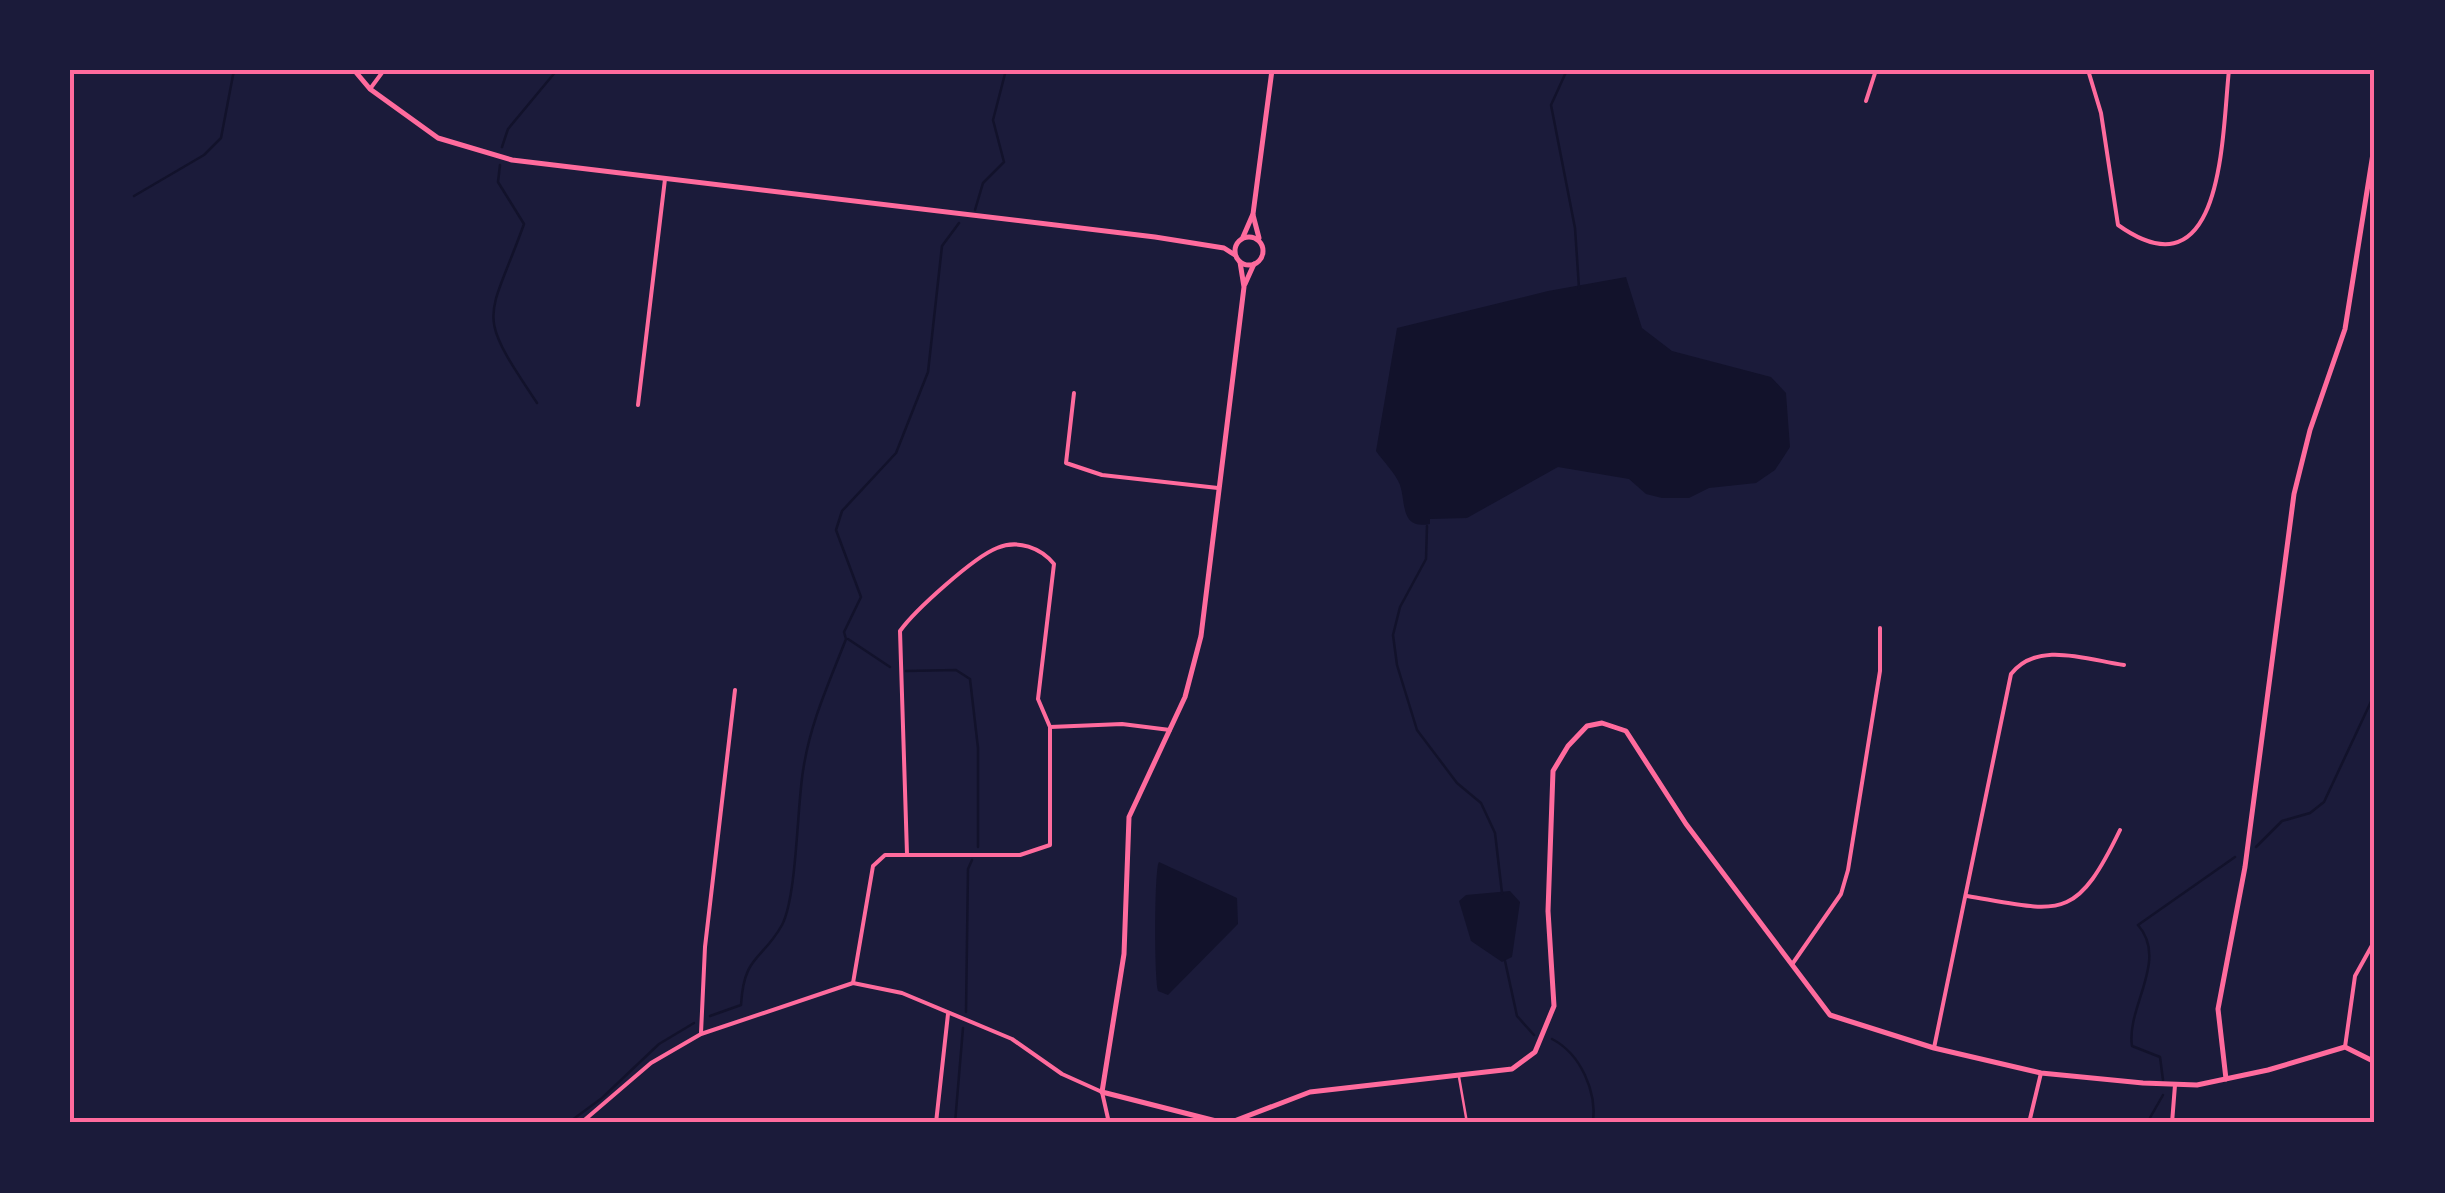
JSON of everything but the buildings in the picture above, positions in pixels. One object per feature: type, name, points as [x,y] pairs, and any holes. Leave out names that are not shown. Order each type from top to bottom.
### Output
[{"type":"street","points":[[354,70],[370,89],[425,130],[463,148],[512,160],[1224,248],[1235,255],[1244,286],[1201,636],[1185,697],[1129,817],[1124,954],[1102,1092],[1109,1123]]},
{"type":"street","points":[[370,89],[384,70]]},
{"type":"street","points":[[1224,248],[1243,237],[1252,214],[1272,70]]},
{"type":"street","points":[[1866,101],[1876,70]]},
{"type":"street","points":[[2088,70],[2101,113],[2118,225],[2139,240],[2168,243],[2197,229],[2212,206],[2229,70]]},
{"type":"street","points":[[2226,1079],[2218,1008],[2245,868],[2294,494],[2310,430],[2346,328],[2372,200],[2375,142]]},
{"type":"street","points":[[638,405],[665,179]]},
{"type":"street","points":[[1244,286],[1263,254],[1252,214]]},
{"type":"street","points":[[1243,237],[1260,241]]},
{"type":"street","points":[[1235,255],[1236,243]]},
{"type":"street","points":[[1240,262],[1254,264]]},
{"type":"street","points":[[1074,392],[1066,463],[1102,475],[1218,488]]},
{"type":"street","points":[[853,983],[872,866],[885,855],[1020,855],[1046,850],[1053,832],[1050,726],[1038,699],[1054,564],[1043,551],[1019,544],[996,548],[914,612],[900,631],[907,854]]},
{"type":"street","points":[[1794,963],[1840,895],[1848,870],[1880,671],[1880,628]]},
{"type":"street","points":[[1934,1048],[2011,674],[2029,657],[2048,654],[2124,665]]},
{"type":"street","points":[[701,1034],[705,947],[736,690]]},
{"type":"street","points":[[1050,726],[1122,724],[1170,730]]},
{"type":"street","points":[[581,1123],[651,1064],[701,1034],[853,983],[902,992],[1012,1040],[1062,1074],[1102,1092],[1226,1123],[1310,1092],[1512,1069],[1535,1052],[1554,1006],[1548,911],[1553,772],[1568,746],[1588,726],[1614,724],[1626,732],[1686,824],[1830,1015],[1934,1048],[2041,1072],[2175,1086],[2226,1079],[2345,1046],[2375,1062]]},
{"type":"street","points":[[1966,896],[2049,910],[2069,904],[2099,874],[2120,830]]},
{"type":"street","points":[[2345,1046],[2355,976],[2375,940]]},
{"type":"street","points":[[936,1123],[948,1014]]},
{"type":"street","points":[[2029,1123],[2041,1072]]},
{"type":"street","points":[[2172,1123],[2175,1086]]},
{"type":"lane","points":[[1459,1075],[1466,1123]]},
{"type":"shaded area","points":[[1626,277],[1642,328],[1672,351],[1771,377],[1786,393],[1790,447],[1775,470],[1756,483],[1709,488],[1689,498],[1662,498],[1646,494],[1629,479],[1558,467],[1467,518],[1430,519],[1430,524],[1420,525],[1409,519],[1398,481],[1376,451],[1397,328],[1548,291]]},
{"type":"shaded area","points":[[1159,862],[1237,898],[1238,924],[1168,995],[1158,991],[1157,983],[1155,903]]},
{"type":"shaded area","points":[[1510,891],[1520,902],[1512,957],[1502,962],[1471,941],[1459,901],[1466,895]]},
{"type":"waterway","points":[[134,196],[204,155],[221,138],[234,70]]},
{"type":"waterway","points":[[502,147],[508,129],[557,70]]},
{"type":"waterway","points":[[975,210],[983,183],[1004,162],[993,120],[1006,70]]},
{"type":"waterway","points":[[1567,70],[1551,105],[1575,228],[1579,288]]},
{"type":"waterway","points":[[500,165],[498,182],[524,224],[493,316],[503,349],[537,403]]},
{"type":"waterway","points":[[710,1016],[741,1005],[750,967],[775,937],[787,912],[806,753],[846,639],[844,632],[861,597],[836,530],[842,511],[896,453],[928,372],[942,246],[959,223]]},
{"type":"waterway","points":[[1427,526],[1426,559],[1400,607],[1393,635],[1397,665],[1417,730],[1457,783],[1481,803],[1495,833],[1502,893]]},
{"type":"waterway","points":[[848,639],[890,667]]},
{"type":"waterway","points":[[906,671],[956,670],[970,679],[978,748],[978,847]]},
{"type":"waterway","points":[[2256,847],[2282,821],[2310,813],[2324,802],[2375,693]]},
{"type":"waterway","points":[[2163,1080],[2160,1057],[2132,1046],[2149,953],[2138,925],[2235,857]]},
{"type":"waterway","points":[[966,1012],[968,869],[972,860]]},
{"type":"waterway","points":[[1505,961],[1517,1016],[1534,1035]]},
{"type":"waterway","points":[[568,1123],[602,1098],[659,1044],[694,1023]]},
{"type":"waterway","points":[[955,1123],[963,1028]]},
{"type":"waterway","points":[[1552,1039],[1571,1054],[1585,1075],[1593,1123]]},
{"type":"waterway","points":[[2147,1123],[2163,1095]]}]
